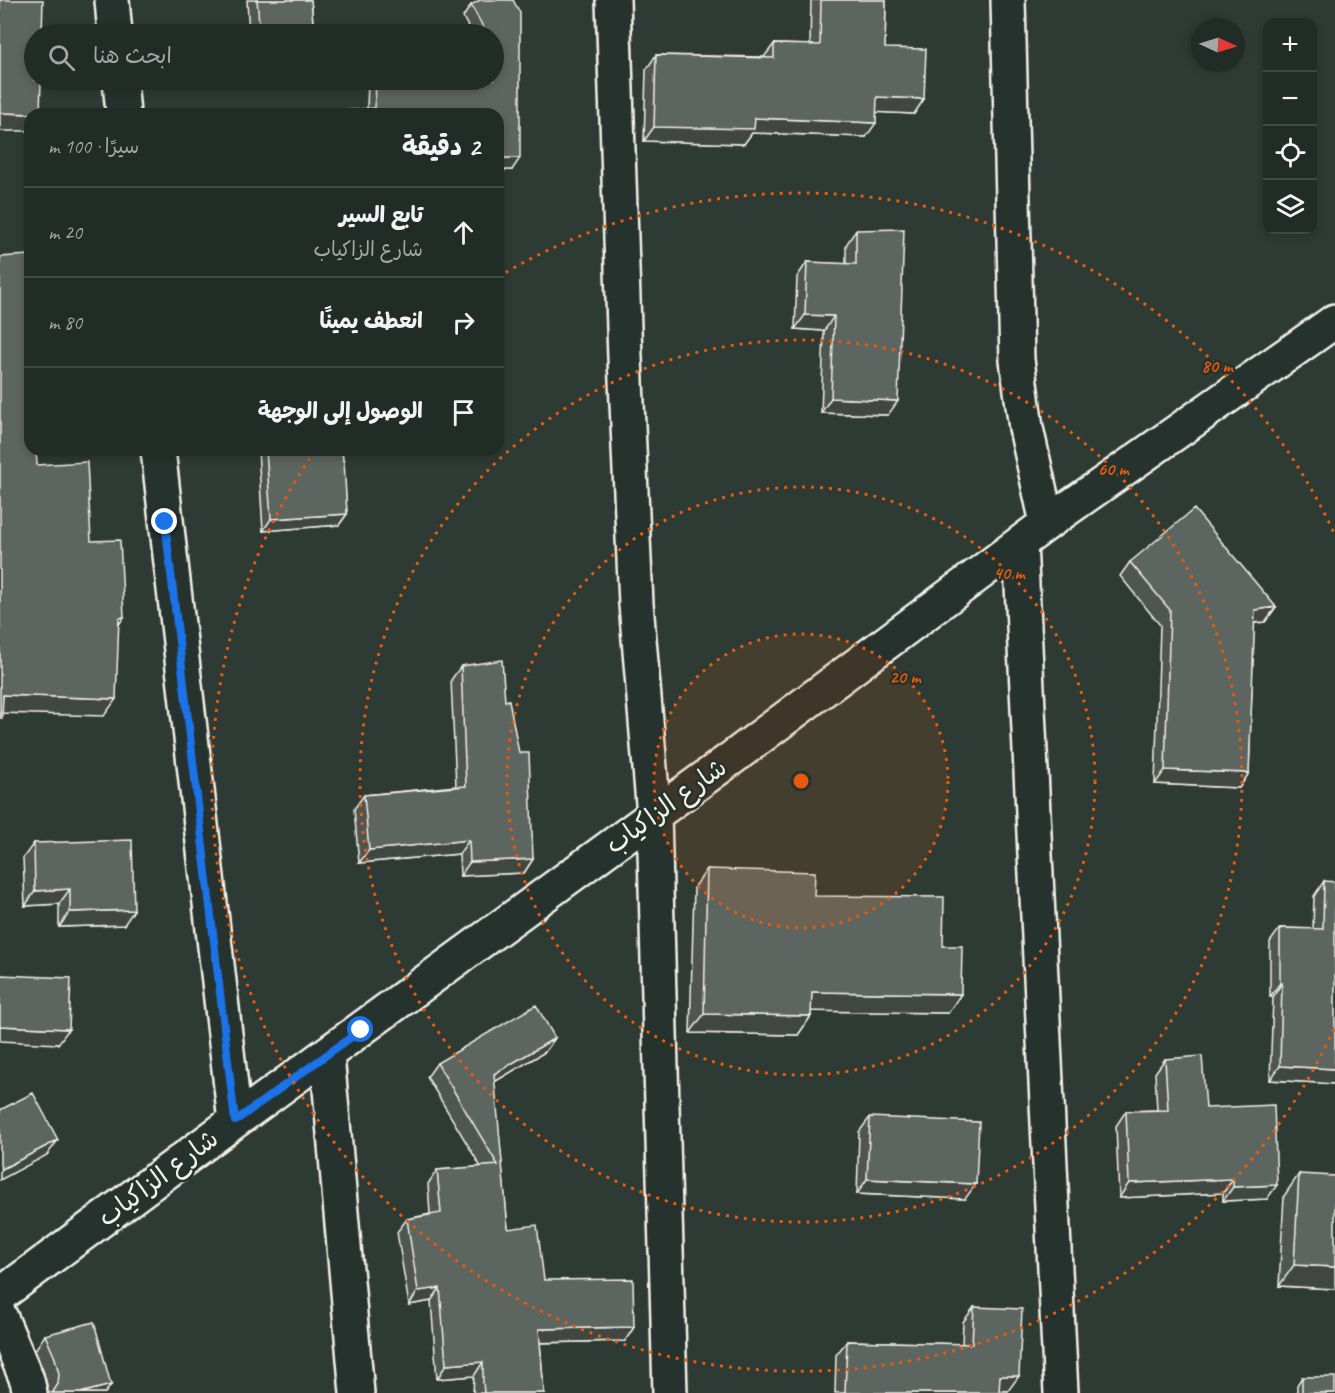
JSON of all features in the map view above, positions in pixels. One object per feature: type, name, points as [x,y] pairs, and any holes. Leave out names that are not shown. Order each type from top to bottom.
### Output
[{"type":"street","points":[[112,0],[114,24]]},
{"type":"street","points":[[613,0],[624,334],[636,592],[654,815],[670,1393]]},
{"type":"street","points":[[1008,0],[1017,360],[1026,428],[1047,523]]},
{"type":"street","points":[[121,90],[122,108]]},
{"type":"street","name":"شارع الزاكياب","points":[[0,1295],[1047,523],[1335,321]]},
{"type":"street","points":[[159,456],[235,1121]]},
{"type":"street","points":[[1020,543],[1061,1393]]},
{"type":"street","points":[[327,1055],[357,1393]]},
{"type":"street","points":[[0,1316],[30,1393]]},
{"type":"building","points":[[0,0],[43,0],[42,24],[24,24],[24,90],[41,90],[40,108],[24,108],[24,114],[0,113]]},
{"type":"building","points":[[257,0],[311,0],[313,24],[259,24]]},
{"type":"building","points":[[480,0],[513,0],[520,13],[520,158],[504,158],[504,108],[375,108],[376,90],[504,90],[504,24],[481,24],[471,5]]},
{"type":"building","points":[[821,0],[886,0],[885,48],[926,49],[924,99],[877,97],[876,123],[755,118],[754,129],[654,127],[656,55],[774,58],[774,44],[820,45]]},
{"type":"building","points":[[904,229],[898,401],[831,398],[834,316],[805,315],[807,262],[856,264],[856,230]]},
{"type":"building","points":[[24,255],[24,456],[36,456],[37,465],[87,462],[91,541],[120,540],[124,617],[119,618],[116,699],[3,695],[2,718],[0,718],[0,257]]},
{"type":"building","points":[[266,456],[343,456],[347,514],[271,519]]},
{"type":"building","points":[[1194,509],[1276,607],[1255,610],[1249,773],[1165,770],[1170,610],[1130,562]]},
{"type":"building","points":[[502,660],[505,701],[509,700],[519,753],[529,753],[533,859],[470,862],[469,840],[369,850],[364,795],[466,786],[461,666]]},
{"type":"building","points":[[132,840],[134,910],[70,912],[70,889],[35,891],[34,843]]},
{"type":"building","points":[[707,869],[815,872],[814,896],[944,897],[943,946],[962,946],[961,994],[812,992],[811,1016],[704,1014]]},
{"type":"building","points":[[1324,881],[1335,882],[1335,1069],[1280,1066],[1282,983],[1280,983],[1280,928],[1323,929]]},
{"type":"building","points":[[0,975],[71,978],[69,1029],[0,1026]]},
{"type":"building","points":[[536,1005],[555,1038],[494,1074],[508,1229],[537,1225],[544,1280],[633,1279],[634,1327],[539,1329],[544,1393],[484,1393],[483,1362],[446,1365],[440,1288],[418,1291],[407,1219],[441,1213],[437,1170],[498,1165],[437,1063]]},
{"type":"building","points":[[1202,1056],[1206,1108],[1274,1105],[1277,1185],[1233,1187],[1233,1179],[1129,1183],[1126,1111],[1168,1110],[1165,1059]]},
{"type":"building","points":[[33,1093],[58,1140],[2,1169],[0,1165],[0,1110]]},
{"type":"building","points":[[870,1117],[979,1122],[976,1184],[867,1179]]},
{"type":"building","points":[[1299,1174],[1335,1176],[1335,1267],[1294,1265]]},
{"type":"building","points":[[974,1307],[1022,1309],[1019,1376],[1000,1376],[999,1393],[845,1393],[847,1341],[972,1344]]},
{"type":"building","points":[[94,1322],[111,1385],[80,1393],[53,1393],[58,1384],[59,1374],[45,1335]]},
{"type":"building","points":[[1302,1377],[1335,1377],[1335,1393],[1302,1393]]},
{"type":"route","points":[[165,522],[235,1121],[361,1030]]}]
